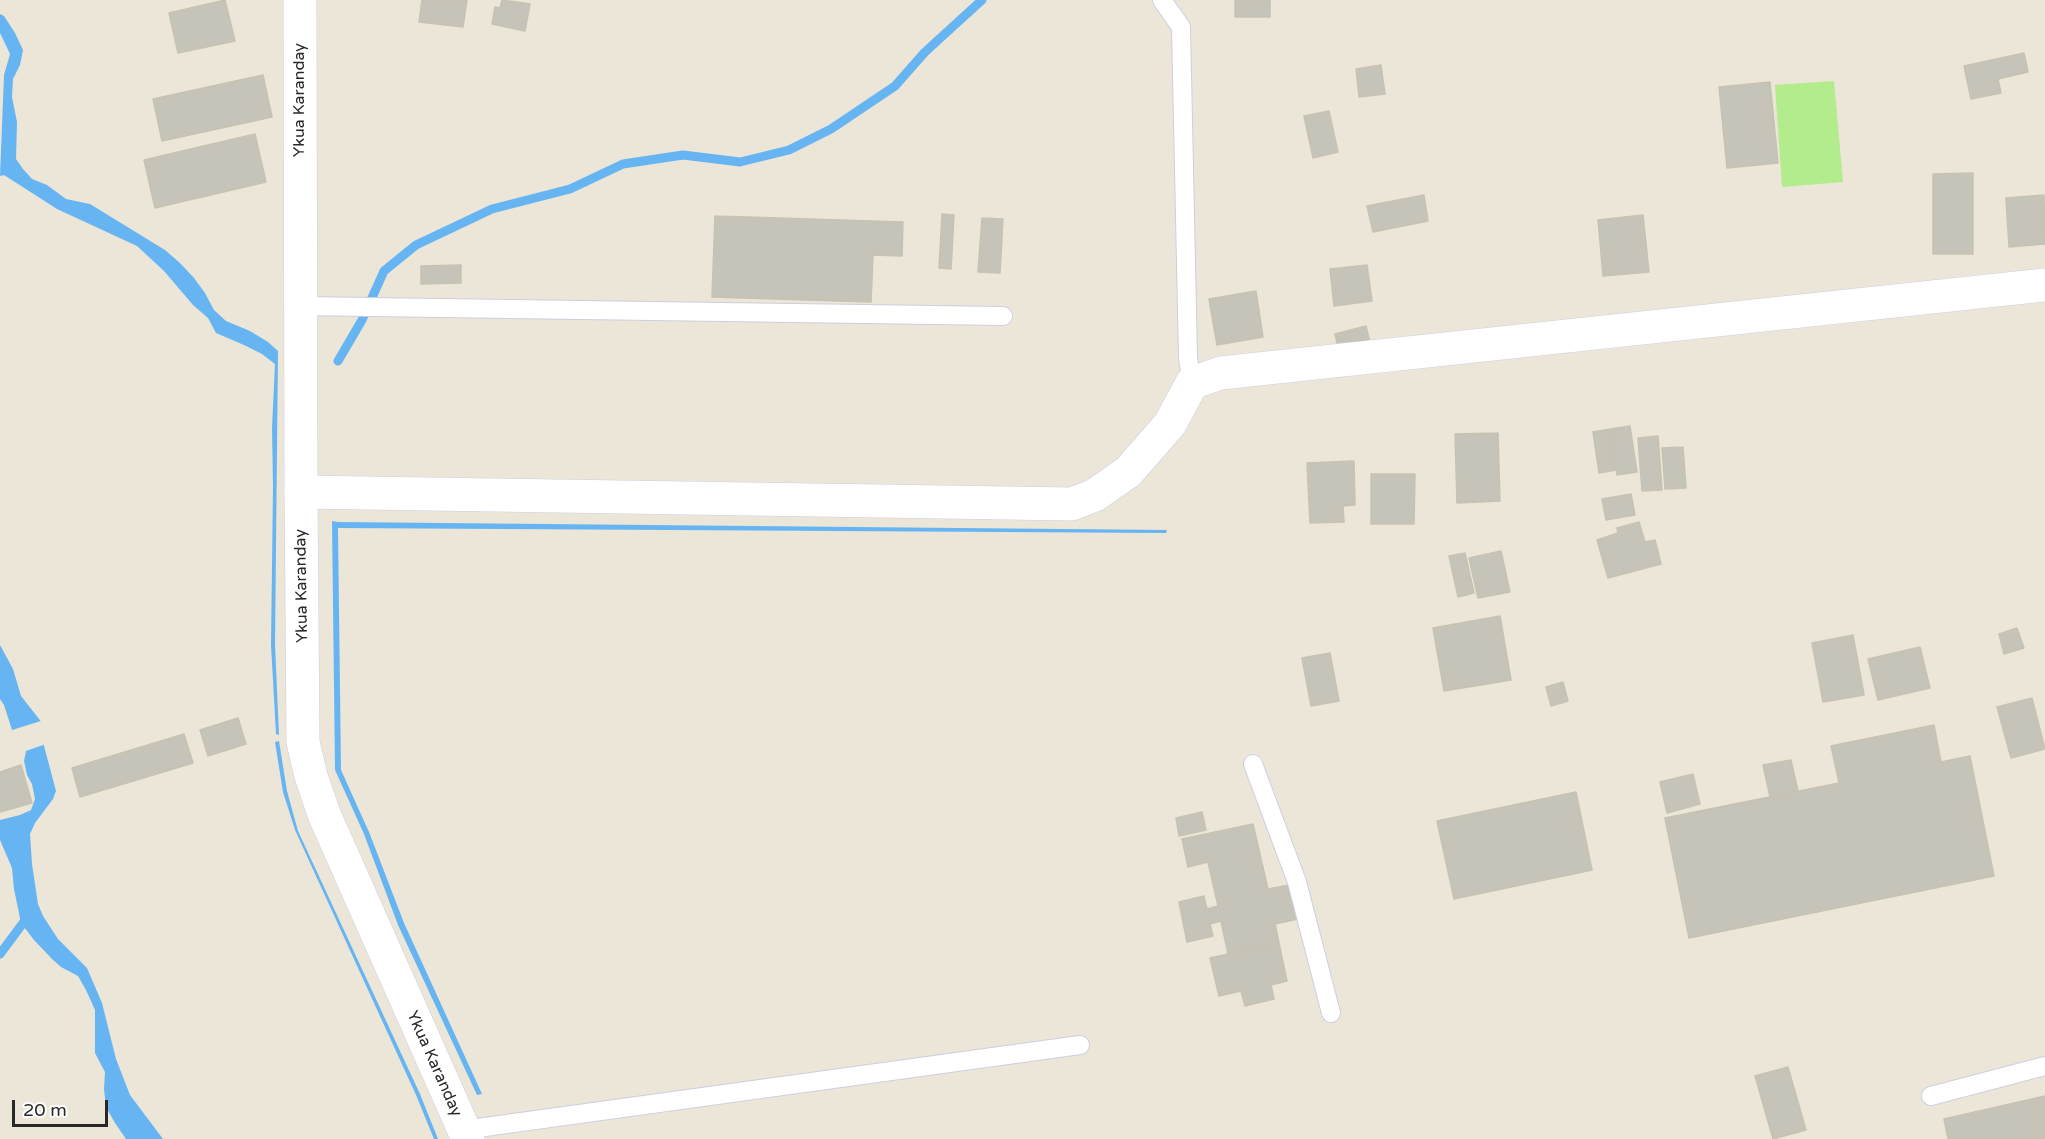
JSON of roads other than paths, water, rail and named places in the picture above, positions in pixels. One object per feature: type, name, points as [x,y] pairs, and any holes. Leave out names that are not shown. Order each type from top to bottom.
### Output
[{"type":"street","name":"Ykua Karanday","points":[[300,0],[303,741],[311,776],[324,814],[465,1134]]},
{"type":"street","points":[[301,492],[1072,504],[1095,495],[1128,472],[1170,424],[1192,383],[1221,373],[2045,285]]},
{"type":"lane","points":[[1162,0],[1181,27],[1188,358],[1192,383]]},
{"type":"lane","points":[[300,306],[1003,316]]},
{"type":"lane","points":[[1253,764],[1297,882],[1331,1013]]},
{"type":"lane","points":[[465,1134],[1080,1045]]},
{"type":"lane","points":[[1931,1096],[2045,1066]]},
{"type":"water","points":[[0,14],[4,16],[15,33],[23,50],[20,65],[13,79],[12,97],[17,122],[16,159],[23,169],[32,179],[47,185],[66,199],[90,204],[165,250],[194,278],[214,310],[226,321],[250,331],[278,351],[275,644],[279,735],[276,734],[271,645],[272,428],[275,364],[262,354],[216,333],[208,318],[137,246],[57,209],[4,175],[0,176],[4,75],[10,54],[0,33]]},
{"type":"water","points":[[332,521],[1167,530],[1166,533],[338,528],[341,770],[369,832],[404,923],[482,1094],[477,1095],[398,925],[364,834],[335,770]]},
{"type":"water","points":[[0,645],[13,669],[21,696],[43,724],[13,733],[0,699]]},
{"type":"water","points":[[279,741],[287,791],[298,831],[420,1094],[438,1139],[434,1139],[295,830],[283,792],[275,742]]},
{"type":"water","points":[[43,742],[56,791],[30,834],[38,904],[58,939],[87,968],[102,1003],[116,1059],[130,1095],[163,1139],[126,1139],[115,1123],[106,1107],[105,1072],[95,1053],[95,1010],[86,990],[78,976],[52,959],[21,923],[12,868],[0,840],[0,820],[31,810],[35,799],[24,761],[27,746]]},
{"type":"waterway","points":[[338,361],[362,320],[384,271],[416,245],[492,209],[570,189],[623,164],[683,155],[740,162],[789,150],[831,129],[895,86],[925,52],[982,0]]},
{"type":"waterway","points":[[0,954],[29,915]]}]
